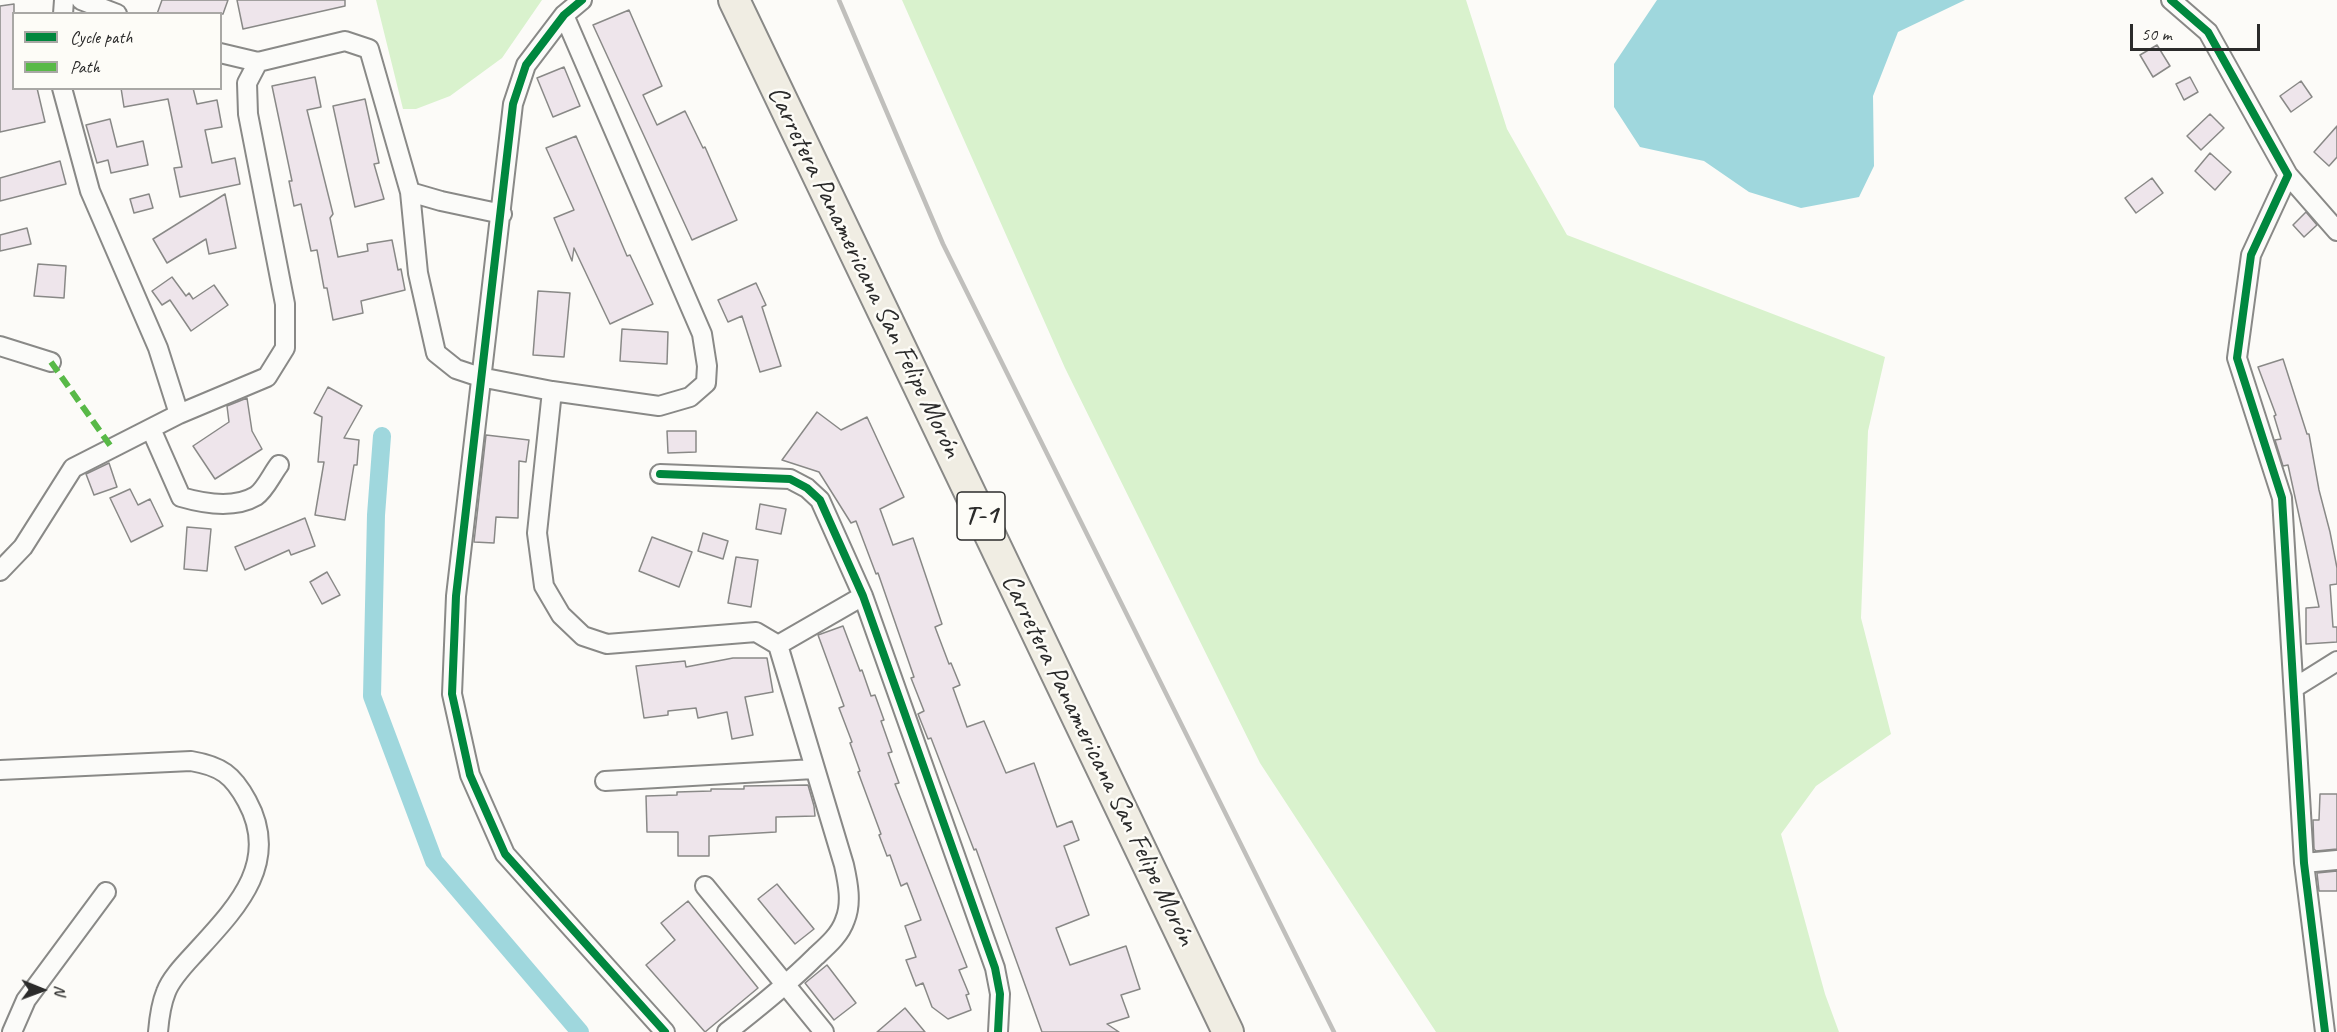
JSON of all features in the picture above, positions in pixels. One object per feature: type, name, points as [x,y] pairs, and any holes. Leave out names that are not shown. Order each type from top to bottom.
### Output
[{"type":"main road","name":"Carretera Panamericana San Felipe Morón","points":[[734,0],[1228,1032]]},
{"type":"street","points":[[81,0],[112,12]]},
{"type":"street","points":[[582,0],[564,15],[525,65],[513,104],[456,596],[452,694],[470,775],[505,854],[665,1032]]},
{"type":"street","points":[[2171,0],[2208,32],[2288,175],[2337,231]]},
{"type":"street","points":[[222,53],[258,62],[345,41],[369,49],[410,192],[418,273],[436,353],[456,369],[480,377],[552,391],[659,406],[690,397],[706,383],[707,366],[702,333],[564,15]]},
{"type":"street","points":[[0,571],[23,548],[74,468],[179,414],[267,377],[285,348],[285,304],[248,114],[247,83],[258,62]]},
{"type":"street","points":[[63,90],[90,191],[158,348],[179,414]]},
{"type":"street","points":[[2288,175],[2251,255],[2237,358],[2282,498],[2304,863],[2325,1032]]},
{"type":"street","points":[[410,192],[502,214]]},
{"type":"street","points":[[0,346],[51,362]]},
{"type":"street","points":[[552,391],[537,533],[544,586],[561,615],[583,636],[607,644],[756,632],[778,645],[844,865],[849,885],[849,904],[845,921],[835,937],[785,987],[727,1032]]},
{"type":"street","points":[[151,429],[182,497],[206,504],[238,502],[258,495],[279,465]]},
{"type":"street","points":[[660,474],[790,479],[807,488],[820,500],[863,596],[995,968],[1000,994],[998,1032]]},
{"type":"street","points":[[778,645],[863,596]]},
{"type":"street","points":[[2294,688],[2337,661]]},
{"type":"street","points":[[0,770],[191,761],[213,765],[235,781],[246,799],[256,818],[259,858],[241,898],[166,990],[158,1032]]},
{"type":"street","points":[[605,781],[814,769]]},
{"type":"street","points":[[2304,863],[2337,860]]},
{"type":"street","points":[[705,886],[824,1032]]},
{"type":"street","points":[[12,1032],[26,1000],[106,892]]},
{"type":"green space","points":[[376,0],[542,0],[502,58],[450,96],[416,109],[403,109]]},
{"type":"green space","points":[[902,0],[1466,0],[1507,129],[1567,235],[1885,357],[1868,431],[1861,618],[1891,734],[1816,786],[1781,834],[1825,994],[1839,1032],[1436,1032],[1260,763],[1065,368]]},
{"type":"water","points":[[1657,0],[1965,0],[1898,32],[1873,96],[1874,166],[1859,197],[1801,208],[1749,192],[1704,161],[1640,147],[1614,107],[1614,64]]},
{"type":"building","points":[[162,0],[228,0],[223,14],[222,12],[158,12]]},
{"type":"building","points":[[237,0],[345,0],[345,6],[243,29]]},
{"type":"building","points":[[14,4],[14,12],[12,12],[12,90],[37,90],[45,122],[0,132],[0,6]]},
{"type":"building","points":[[629,10],[662,86],[643,95],[657,125],[685,111],[703,148],[705,147],[737,220],[692,240],[593,25]]},
{"type":"building","points":[[2157,45],[2170,66],[2153,77],[2140,55]]},
{"type":"building","points":[[564,67],[580,106],[553,117],[537,78]]},
{"type":"building","points":[[315,77],[321,107],[307,110],[333,214],[330,218],[338,257],[368,251],[367,244],[392,240],[405,290],[361,301],[363,313],[333,320],[317,250],[311,251],[301,204],[294,206],[289,181],[292,181],[272,86]]},
{"type":"building","points":[[2190,77],[2198,92],[2184,100],[2176,84]]},
{"type":"building","points":[[2301,81],[2312,97],[2291,112],[2280,96]]},
{"type":"building","points":[[121,90],[194,90],[197,104],[217,100],[222,127],[205,130],[212,163],[235,158],[240,184],[180,197],[174,168],[182,167],[168,99],[124,107]]},
{"type":"building","points":[[365,99],[379,163],[374,164],[384,199],[355,207],[333,106]]},
{"type":"building","points":[[2210,114],[2224,128],[2201,150],[2187,136]]},
{"type":"building","points":[[110,119],[117,147],[143,141],[148,165],[111,173],[108,160],[97,163],[86,125]]},
{"type":"building","points":[[2337,126],[2337,157],[2329,166],[2314,152]]},
{"type":"building","points":[[576,136],[627,256],[630,255],[653,304],[610,324],[574,248],[572,261],[554,218],[574,210],[546,148]]},
{"type":"building","points":[[2210,153],[2231,172],[2215,190],[2195,171]]},
{"type":"building","points":[[60,161],[66,184],[0,201],[0,178]]},
{"type":"building","points":[[2152,178],[2163,193],[2136,213],[2125,198]]},
{"type":"building","points":[[149,194],[153,208],[134,213],[130,199]]},
{"type":"building","points":[[225,194],[236,248],[209,254],[206,239],[167,263],[153,239]]},
{"type":"building","points":[[2306,212],[2317,225],[2304,237],[2293,225]]},
{"type":"building","points":[[27,228],[31,244],[0,251],[0,235]]},
{"type":"building","points":[[38,264],[66,266],[64,298],[34,296]]},
{"type":"building","points":[[172,277],[186,296],[189,293],[193,299],[214,285],[228,305],[191,331],[170,300],[162,305],[152,291]]},
{"type":"building","points":[[756,283],[766,305],[762,307],[781,366],[760,372],[742,316],[728,322],[718,300]]},
{"type":"building","points":[[538,291],[570,293],[564,357],[533,355]]},
{"type":"building","points":[[622,329],[668,332],[667,364],[620,361]]},
{"type":"building","points":[[2283,359],[2307,434],[2309,434],[2337,568],[2337,584],[2330,585],[2333,627],[2337,627],[2337,642],[2306,644],[2306,608],[2319,607],[2288,465],[2283,466],[2275,440],[2281,439],[2274,416],[2276,415],[2258,367]]},
{"type":"building","points":[[328,387],[362,406],[344,438],[359,440],[357,465],[354,465],[345,520],[315,515],[324,462],[318,462],[322,417],[314,413]]},
{"type":"building","points":[[247,398],[252,431],[262,449],[215,479],[193,446],[229,422],[227,406]]},
{"type":"building","points":[[817,412],[841,430],[867,417],[904,497],[880,509],[893,545],[913,538],[942,624],[935,627],[960,685],[953,688],[967,727],[984,721],[1006,773],[1034,763],[1057,827],[1072,821],[1079,840],[1064,846],[1089,915],[1056,928],[1070,965],[1126,946],[1140,989],[1121,995],[1129,1017],[1107,1024],[1119,1032],[1042,1032],[976,849],[974,850],[931,738],[928,739],[918,714],[924,711],[911,678],[914,677],[878,573],[876,574],[856,521],[851,523],[819,472],[782,460]]},
{"type":"building","points":[[667,431],[696,431],[696,452],[668,453]]},
{"type":"building","points":[[486,435],[529,440],[526,462],[519,461],[518,518],[496,517],[494,543],[474,542]]},
{"type":"building","points":[[109,463],[117,487],[94,495],[86,474]]},
{"type":"building","points":[[130,489],[138,505],[150,499],[163,526],[131,542],[110,498]]},
{"type":"building","points":[[760,504],[786,509],[781,534],[756,529]]},
{"type":"building","points":[[305,518],[315,546],[291,555],[289,550],[245,570],[235,547]]},
{"type":"building","points":[[187,527],[211,529],[207,571],[184,569]]},
{"type":"building","points":[[703,533],[728,541],[723,559],[698,551]]},
{"type":"building","points":[[652,537],[692,552],[679,587],[639,571]]},
{"type":"building","points":[[736,557],[758,560],[751,607],[728,603]]},
{"type":"building","points":[[327,572],[340,595],[322,604],[310,582]]},
{"type":"building","points":[[843,626],[871,696],[875,695],[892,752],[888,753],[899,783],[895,784],[967,967],[959,970],[969,994],[966,995],[971,1010],[948,1019],[932,1007],[923,983],[916,986],[906,960],[916,957],[905,926],[921,920],[907,883],[901,886],[890,855],[887,856],[879,835],[881,834],[858,772],[860,771],[850,743],[852,742],[839,708],[844,706],[818,635]]},
{"type":"building","points":[[733,658],[767,658],[773,692],[745,697],[753,735],[732,739],[727,712],[698,718],[696,708],[668,711],[668,715],[644,718],[636,666],[685,661],[686,667]]},
{"type":"building","points":[[808,785],[815,816],[776,817],[776,832],[709,836],[709,856],[678,856],[678,832],[647,832],[646,796],[677,795],[677,792],[711,791],[711,789],[744,789],[744,786]]},
{"type":"building","points":[[2320,794],[2337,794],[2337,849],[2316,851],[2314,849],[2313,820],[2319,820]]},
{"type":"building","points":[[2337,871],[2337,891],[2319,891],[2317,873]]},
{"type":"building","points":[[777,884],[814,929],[795,944],[758,899]]},
{"type":"building","points":[[688,901],[758,988],[705,1032],[646,965],[675,940],[661,923]]},
{"type":"building","points":[[827,965],[856,1003],[834,1020],[805,983]]},
{"type":"building","points":[[905,1008],[925,1032],[877,1032]]},
{"type":"waterway","points":[[382,436],[376,515],[372,696],[434,861],[580,1032]]},
{"type":"railway","points":[[839,0],[943,244],[1334,1032]]},
{"type":"marked path","points":[[51,362],[112,448]]},
{"type":"cycle path","points":[[582,0],[564,15],[526,65],[513,104],[456,596],[452,694],[470,775],[505,854],[665,1032]]},
{"type":"cycle path","points":[[2171,0],[2208,32],[2288,175],[2251,255],[2237,358],[2282,498],[2304,863],[2325,1032]]},
{"type":"cycle path","points":[[660,474],[790,479],[807,488],[820,500],[863,596],[995,968],[1000,994],[998,1032]]}]
